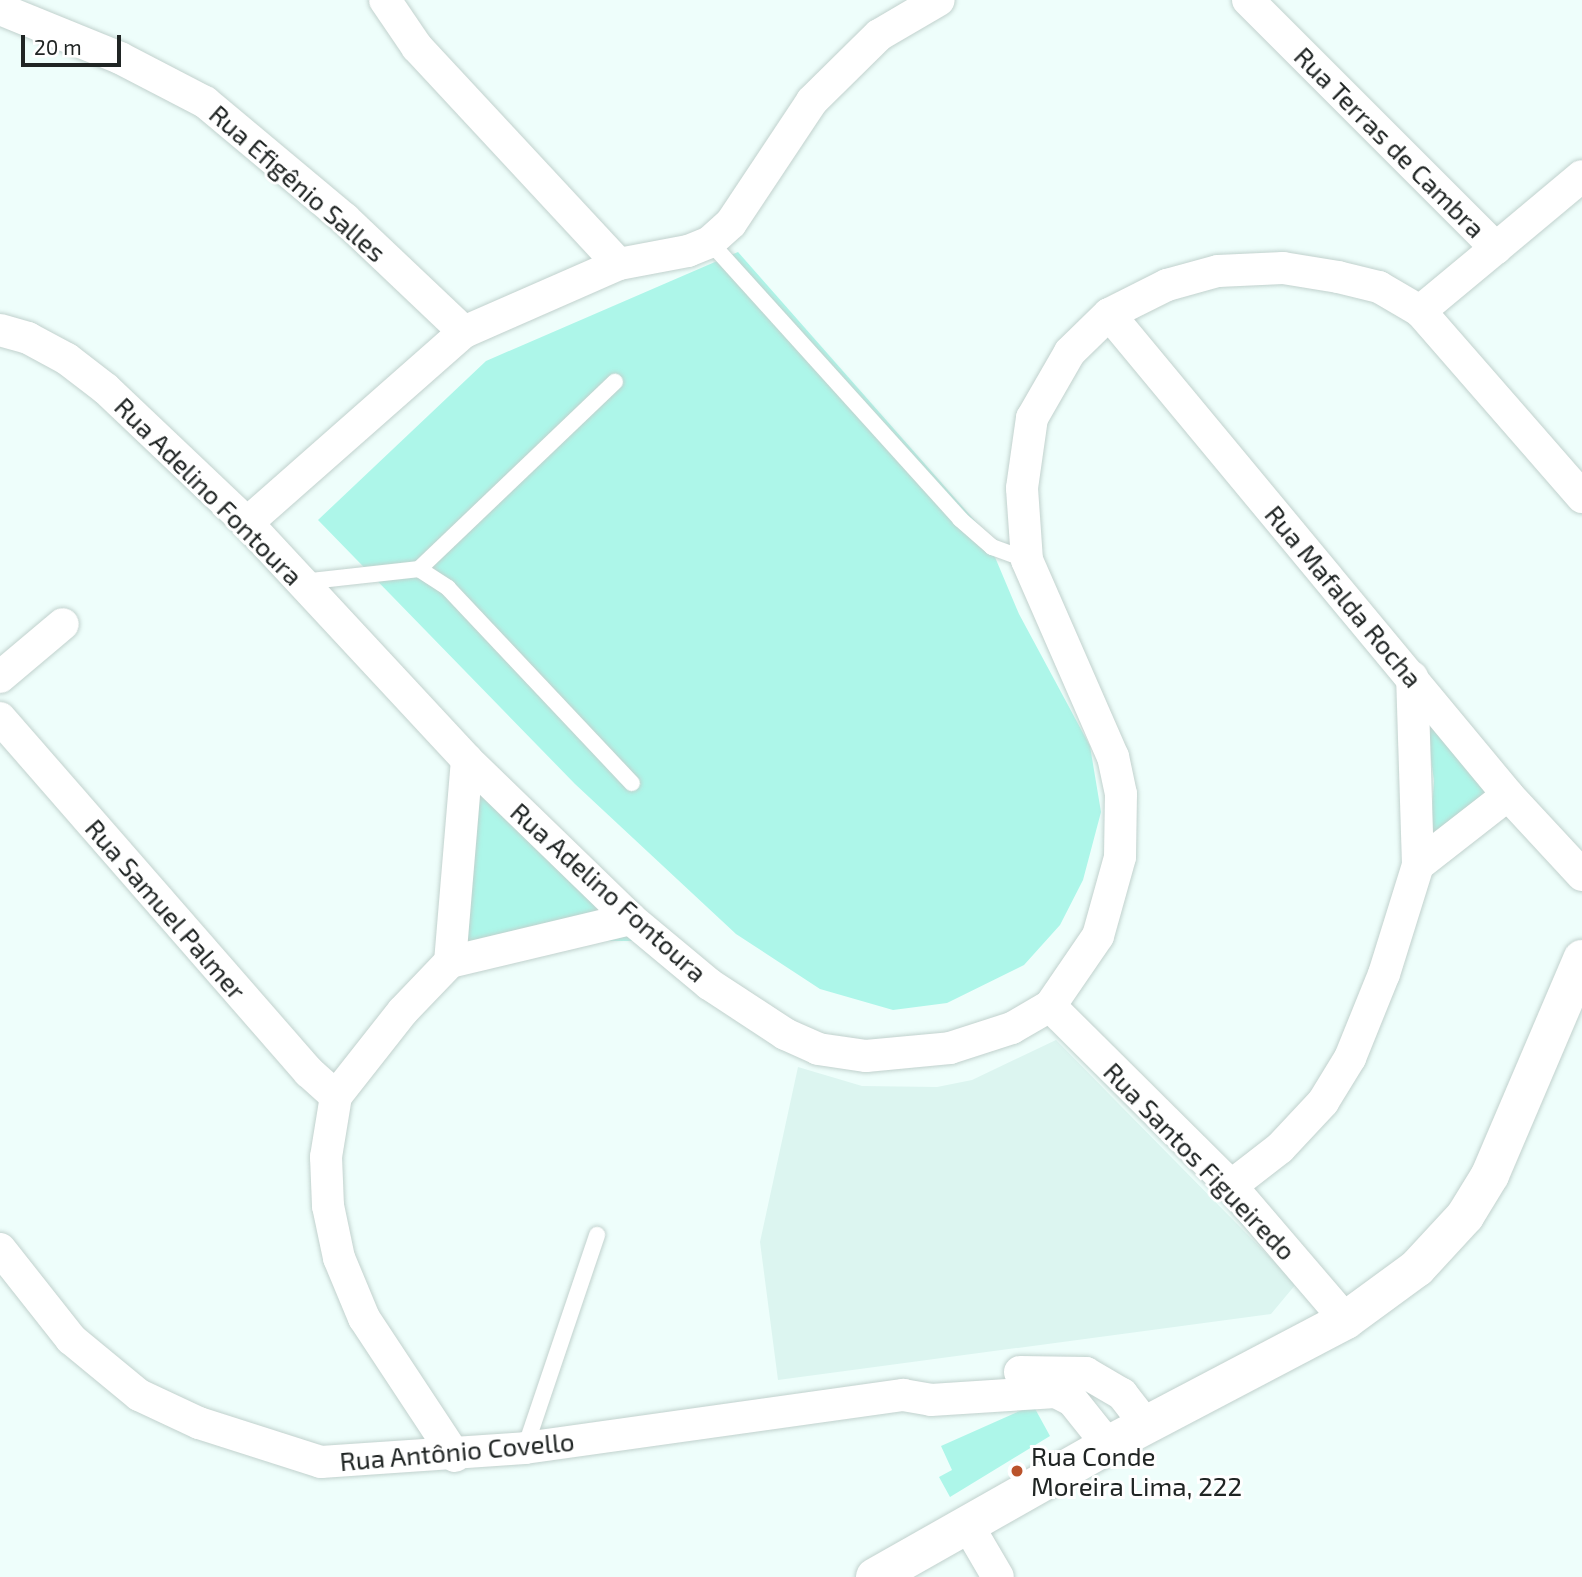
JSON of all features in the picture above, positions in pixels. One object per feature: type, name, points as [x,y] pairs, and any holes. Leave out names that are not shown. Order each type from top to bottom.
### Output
[{"type":"main road","points":[[875,1577],[1108,1445],[1346,1320],[1418,1268],[1465,1216],[1495,1163],[1582,958]]},
{"type":"street","points":[[385,0],[417,47],[619,264]]},
{"type":"street","points":[[247,523],[464,332],[619,264],[688,251],[710,242],[731,223],[812,101],[879,35],[939,0]]},
{"type":"street","name":"Rua Terras de Cambra","points":[[1248,0],[1496,248],[1420,311]]},
{"type":"street","name":"Rua Efigênio Salles","points":[[0,9],[120,58],[205,102],[345,219],[464,332]]},
{"type":"street","points":[[1496,248],[1582,176]]},
{"type":"street","name":"Rua Adelino Fontoura","points":[[0,330],[28,338],[106,389],[247,523],[467,760],[631,919],[709,984],[785,1034],[818,1049],[866,1056],[950,1048],[1012,1028],[1050,1006],[1098,936],[1120,857],[1121,794],[1113,757],[1027,561],[1022,488],[1032,418],[1070,352],[1109,314],[1167,285],[1199,275],[1283,268],[1378,287],[1420,311]]},
{"type":"street","points":[[1420,311],[1582,497]]},
{"type":"street","name":"Rua Mafalda Rocha","points":[[1109,314],[1508,795],[1582,875]]},
{"type":"street","points":[[0,677],[63,624]]},
{"type":"street","points":[[1231,1186],[1280,1149],[1323,1102],[1350,1058],[1384,974],[1418,865],[1412,677]]},
{"type":"street","name":"Rua Samuel Palmer","points":[[0,718],[309,1072],[336,1096]]},
{"type":"street","points":[[450,962],[467,760]]},
{"type":"street","points":[[1418,865],[1508,795]]},
{"type":"street","points":[[455,1456],[364,1318],[339,1258],[328,1206],[326,1157],[336,1096],[396,1020],[450,962],[631,919]]},
{"type":"street","name":"Rua Santos Figueiredo","points":[[1050,1006],[1231,1186],[1346,1320]]},
{"type":"street","name":"Rua Antônio Covello","points":[[0,1249],[71,1339],[139,1395],[199,1423],[321,1462],[455,1456],[525,1448],[903,1395],[931,1400],[1056,1392],[1072,1400],[1108,1445]]},
{"type":"street","name":"Rua Antônio Covello","points":[[903,1395],[924,1384],[952,1379],[1011,1373],[1086,1373],[1122,1394],[1147,1426]]},
{"type":"street","points":[[967,1524],[998,1577]]},
{"type":"lane","points":[[710,242],[960,519],[992,547],[1027,561]]},
{"type":"lane","points":[[302,582],[419,569],[615,382]]},
{"type":"lane","points":[[419,569],[448,588],[632,783]]},
{"type":"lane","points":[[525,1448],[597,1235]]},
{"type":"shaded area","points":[[1056,1040],[1296,1284],[1271,1314],[778,1380],[760,1242],[798,1067],[862,1086],[937,1087],[972,1080]]},
{"type":"green space","points":[[738,252],[984,531],[1019,614],[1090,746],[1101,812],[1083,880],[1060,925],[1024,965],[947,1003],[893,1010],[820,989],[736,934],[575,784],[318,520],[486,361]]},
{"type":"green space","points":[[1424,707],[1496,789],[1429,851],[1434,781]]},
{"type":"green space","points":[[476,756],[672,941],[563,941],[463,969]]},
{"type":"green space","points":[[1033,1405],[1050,1436],[950,1497],[939,1477],[952,1470],[941,1446]]},
{"type":"place","name":"Rua Conde Moreira Lima, 222","points":[[1017,1471]]}]
